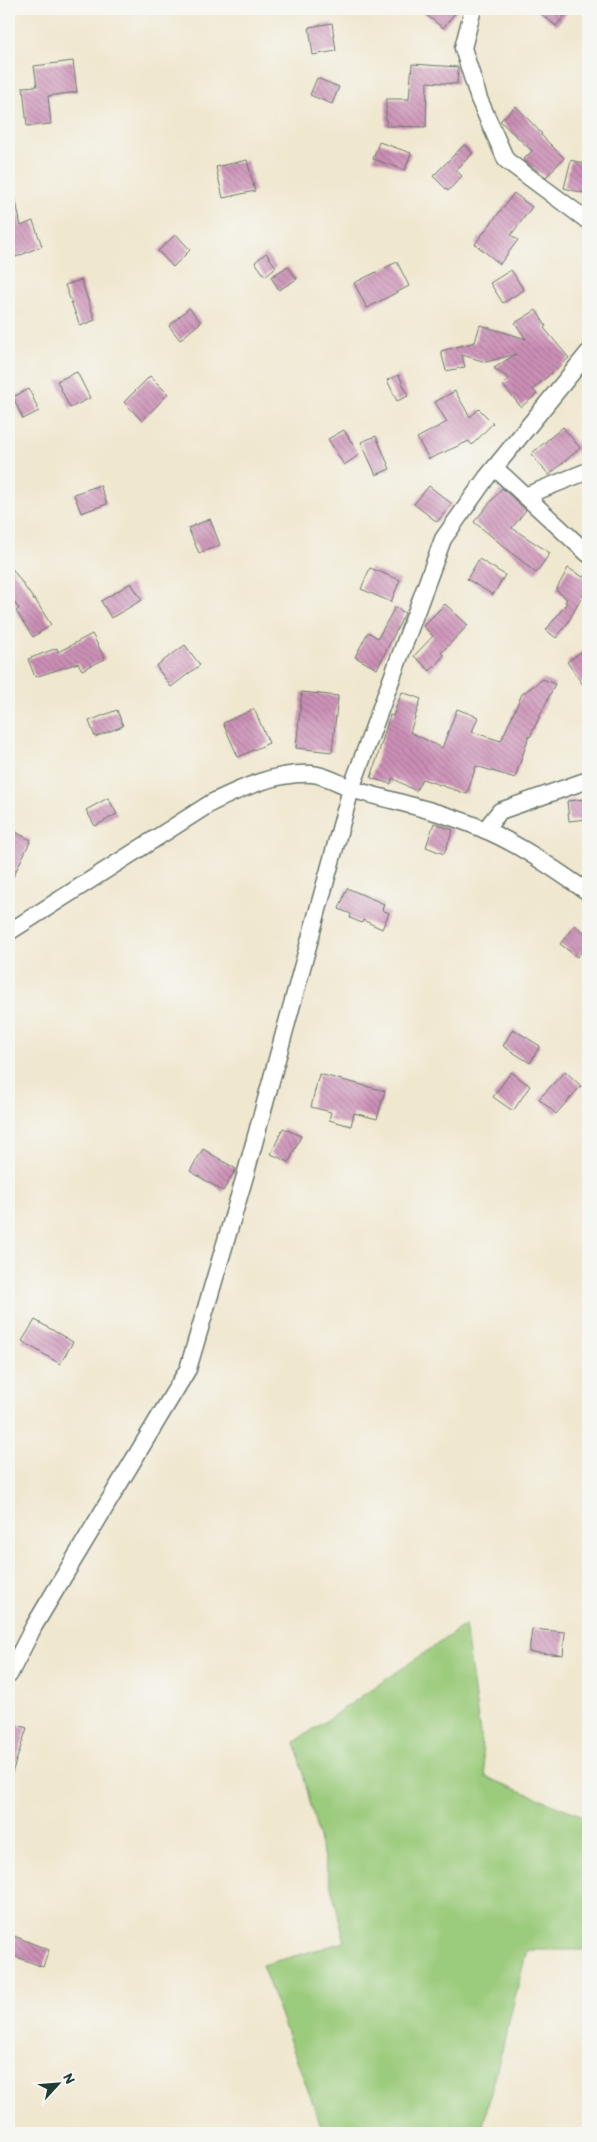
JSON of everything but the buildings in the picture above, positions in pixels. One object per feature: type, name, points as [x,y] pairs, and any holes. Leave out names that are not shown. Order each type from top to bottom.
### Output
[{"type":"street","points":[[473,9],[463,48],[479,99],[506,160],[588,222]]},
{"type":"street","points":[[9,1675],[34,1626],[188,1369],[245,1176],[351,789],[443,539],[494,468],[588,353]]},
{"type":"street","points":[[494,468],[588,554]]},
{"type":"street","points":[[525,496],[588,471]]},
{"type":"street","points":[[9,932],[211,803],[243,787],[290,774],[314,774],[351,789],[445,815],[485,830],[541,860],[588,892]]},
{"type":"street","points":[[485,830],[500,811],[588,780]]},
{"type":"green space","points":[[465,1625],[486,1777],[588,1818],[588,1950],[527,1950],[481,2133],[319,2133],[323,2131],[262,1965],[345,1942],[295,1742]]}]
